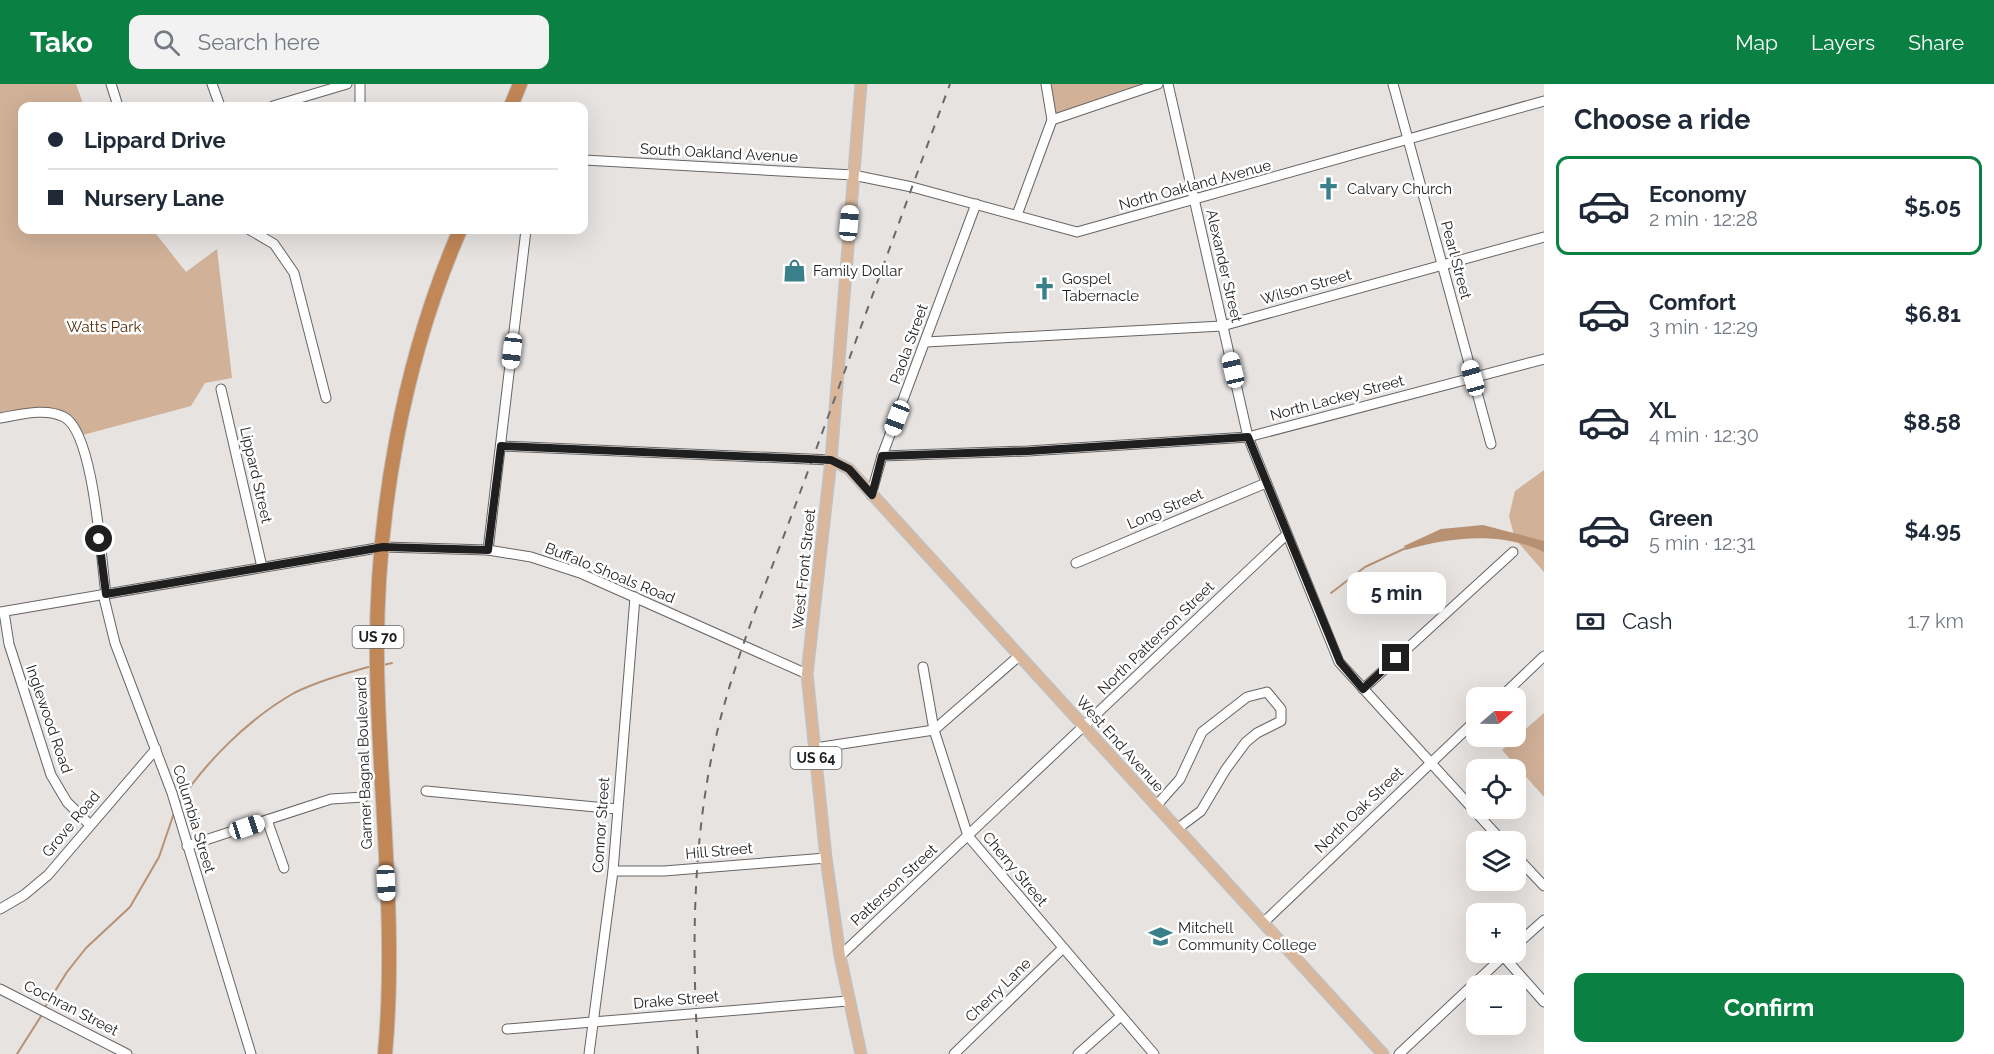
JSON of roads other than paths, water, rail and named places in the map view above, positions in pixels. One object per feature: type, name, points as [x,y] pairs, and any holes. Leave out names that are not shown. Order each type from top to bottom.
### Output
[{"type":"highway","points":[[513,102],[520,84]]},
{"type":"highway","name":"Garner Bagnal Boulevard","points":[[385,1054],[388,926],[377,662],[383,547],[393,470],[413,372],[429,315],[459,234]]},
{"type":"main road","name":"West Front Street","points":[[861,84],[831,460],[807,674],[826,858],[848,1001],[861,1054]]},
{"type":"main road","name":"West End Avenue","points":[[831,460],[849,469],[1383,1054]]},
{"type":"street","points":[[111,84],[117,102]]},
{"type":"street","points":[[212,84],[219,102]]},
{"type":"street","points":[[286,102],[347,84]]},
{"type":"street","points":[[360,84],[360,102]]},
{"type":"street","points":[[1017,215],[1052,120],[1046,84]]},
{"type":"street","points":[[1052,120],[1158,84]]},
{"type":"street","name":"Alexander Street","points":[[1168,84],[1248,437],[1286,535],[1340,662],[1493,831]]},
{"type":"street","name":"Pearl Street","points":[[1393,84],[1491,444]]},
{"type":"street","name":"North Oakland Avenue","points":[[853,176],[976,204],[1077,232],[1409,141],[1544,101]]},
{"type":"street","name":"South Oakland Avenue","points":[[588,160],[853,176]]},
{"type":"street","name":"Paola Street","points":[[872,495],[882,456],[976,204]]},
{"type":"street","points":[[257,234],[274,244],[294,273],[326,398]]},
{"type":"street","points":[[488,550],[526,234]]},
{"type":"street","name":"Wilson Street","points":[[926,342],[1222,326],[1544,237]]},
{"type":"street","name":"North Lackey Street","points":[[882,456],[1028,451],[1248,437],[1544,359]]},
{"type":"street","name":"Lippard Street","points":[[221,389],[262,567]]},
{"type":"street","name":"Columbia Street","points":[[0,418],[31,413],[56,414],[66,418],[73,426],[90,469],[105,594],[115,643],[172,793],[251,1054]]},
{"type":"street","points":[[501,446],[831,460]]},
{"type":"street","name":"Long Street","points":[[1076,563],[1266,483]]},
{"type":"street","name":"North Patterson Street","points":[[968,836],[1286,535]]},
{"type":"street","name":"Buffalo Shoals Road","points":[[2,612],[383,547],[488,550],[531,557],[555,565],[635,597],[807,674]]},
{"type":"street","points":[[1363,689],[1513,552]]},
{"type":"street","name":"Connor Street","points":[[589,1054],[613,871],[635,597]]},
{"type":"street","name":"Inglewood Road","points":[[2,612],[9,644],[51,775],[67,802],[89,824]]},
{"type":"street","points":[[815,748],[934,730],[1018,656]]},
{"type":"street","points":[[1512,687],[1544,656]]},
{"type":"street","name":"Cherry Street","points":[[923,667],[934,730],[968,836],[1154,1054]]},
{"type":"street","points":[[1156,806],[1180,779],[1202,732],[1247,697],[1266,692],[1281,709],[1281,721],[1257,733],[1246,742],[1226,769],[1201,811],[1177,829]]},
{"type":"street","name":"North Oak Street","points":[[1263,923],[1466,729]]},
{"type":"street","name":"Grove Road","points":[[1,906],[36,886],[156,749]]},
{"type":"street","points":[[426,790],[617,809]]},
{"type":"street","points":[[187,846],[332,799],[364,797]]},
{"type":"street","points":[[267,820],[284,868]]},
{"type":"street","name":"Patterson Street","points":[[840,956],[968,836]]},
{"type":"street","name":"Hill Street","points":[[613,871],[675,870],[826,858]]},
{"type":"street","points":[[1526,867],[1544,886]]},
{"type":"street","points":[[1526,936],[1544,920]]},
{"type":"street","name":"Cherry Lane","points":[[954,1054],[1063,948]]},
{"type":"street","points":[[1399,1054],[1497,963]]},
{"type":"street","points":[[1512,963],[1544,1002]]},
{"type":"street","name":"Cochran Street","points":[[0,988],[128,1054]]},
{"type":"street","name":"Drake Street","points":[[507,1029],[848,1001]]},
{"type":"street","points":[[1078,1054],[1121,1016]]},
{"type":"waterway","points":[[1331,593],[1365,567],[1408,547]]},
{"type":"waterway","points":[[383,665],[392,663]]},
{"type":"waterway","points":[[179,803],[216,756],[261,715],[294,693],[342,674],[372,666]]},
{"type":"waterway","points":[[45,1007],[67,972],[86,948],[130,907],[159,857],[174,813]]},
{"type":"waterway","points":[[17,1054],[43,1013]]},
{"type":"railway","points":[[698,1054],[695,978],[697,864],[706,788],[721,717],[752,618],[950,84]]},
{"type":"place","name":"Calvary Church","points":[[1329,189]]},
{"type":"place","name":"Family Dollar","points":[[795,271]]},
{"type":"place","name":"Gospel Tabernacle","points":[[1044,288]]},
{"type":"place","name":"Mitchell Community College","points":[[1160,937]]},
{"type":"park label","name":"Watts Park","points":[[104,327]]}]
